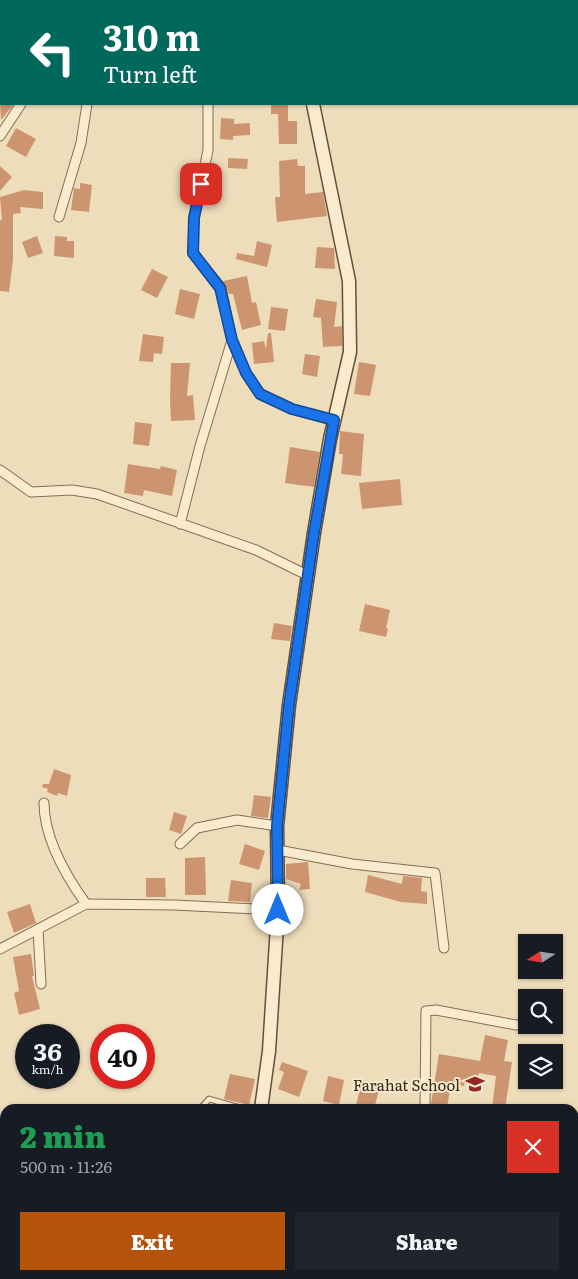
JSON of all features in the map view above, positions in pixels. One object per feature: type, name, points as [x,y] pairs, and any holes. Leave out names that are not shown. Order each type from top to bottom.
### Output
[{"type":"street","points":[[0,136],[20,105]]},
{"type":"street","points":[[59,217],[81,143],[87,105]]},
{"type":"street","points":[[208,105],[208,150],[194,218],[193,253],[220,288],[232,340],[246,373],[260,394],[292,409],[334,420]]},
{"type":"street","points":[[262,1104],[269,1051],[278,910],[277,826],[289,705],[307,575],[334,420],[350,352],[349,281],[313,105]]},
{"type":"street","points":[[180,524],[200,446],[232,340]]},
{"type":"street","points":[[0,470],[31,492],[72,490],[97,494],[256,550],[307,575]]},
{"type":"street","points":[[44,803],[44,818],[48,832],[75,889],[86,904]]},
{"type":"street","points":[[180,844],[197,828],[237,820],[277,826]]},
{"type":"street","points":[[278,850],[352,864],[435,873],[444,948]]},
{"type":"street","points":[[0,949],[86,904],[174,905],[278,910]]},
{"type":"street","points":[[38,929],[41,984]]},
{"type":"street","points":[[425,1104],[426,1011],[436,1010],[516,1025]]},
{"type":"lane","points":[[204,1104],[208,1099],[226,1104]]},
{"type":"building","points":[[0,105],[13,105],[1,120]]},
{"type":"building","points":[[271,105],[288,105],[288,121],[297,121],[297,144],[279,144],[278,114],[271,114]]},
{"type":"building","points":[[221,118],[234,119],[234,124],[250,123],[250,135],[233,136],[233,140],[220,139]]},
{"type":"building","points":[[16,128],[36,139],[26,157],[6,146]]},
{"type":"building","points":[[228,158],[248,159],[247,169],[228,168]]},
{"type":"building","points":[[297,159],[298,166],[305,166],[305,194],[323,192],[327,216],[277,222],[275,197],[280,197],[279,161]]},
{"type":"building","points":[[0,166],[12,177],[0,191]]},
{"type":"building","points":[[80,183],[92,185],[89,212],[71,210],[74,188],[80,189]]},
{"type":"building","points":[[24,190],[43,192],[43,209],[20,207],[21,213],[13,214],[13,260],[9,292],[0,291],[0,220],[2,220],[0,197]]},
{"type":"building","points":[[37,236],[43,253],[28,258],[22,242]]},
{"type":"building","points":[[55,236],[67,237],[67,241],[74,241],[74,258],[54,256]]},
{"type":"building","points":[[257,241],[272,245],[267,267],[236,259],[237,253],[254,256]]},
{"type":"building","points":[[317,247],[334,248],[335,269],[315,268]]},
{"type":"building","points":[[152,269],[168,277],[157,298],[141,290]]},
{"type":"building","points":[[247,276],[252,303],[256,302],[261,325],[242,330],[233,294],[229,294],[223,281]]},
{"type":"building","points":[[180,289],[200,294],[194,319],[175,314]]},
{"type":"building","points":[[316,299],[337,302],[334,327],[342,326],[342,346],[323,347],[321,318],[313,317]]},
{"type":"building","points":[[271,307],[288,309],[285,331],[268,329]]},
{"type":"building","points":[[268,333],[271,333],[274,362],[254,364],[252,343],[264,341],[266,349]]},
{"type":"building","points":[[143,334],[164,337],[162,354],[154,353],[153,362],[139,361]]},
{"type":"building","points":[[305,354],[320,356],[317,377],[302,374]]},
{"type":"building","points":[[359,362],[376,365],[370,396],[354,394]]},
{"type":"building","points":[[171,363],[190,363],[187,396],[193,395],[195,420],[171,421]]},
{"type":"building","points":[[135,422],[152,424],[149,446],[133,444]]},
{"type":"building","points":[[340,431],[364,434],[361,476],[341,474],[343,454],[339,454]]},
{"type":"building","points":[[290,447],[320,452],[314,487],[285,483]]},
{"type":"building","points":[[128,464],[160,469],[161,466],[177,470],[172,496],[144,490],[143,496],[124,493]]},
{"type":"building","points":[[400,479],[402,505],[362,509],[359,483]]},
{"type":"building","points":[[365,604],[390,610],[386,637],[359,631]]},
{"type":"building","points":[[274,623],[292,626],[290,641],[271,639]]},
{"type":"building","points":[[54,769],[71,775],[67,796],[58,793],[57,796],[47,792],[48,789],[42,787],[43,784],[49,784]]},
{"type":"building","points":[[254,795],[271,797],[268,818],[251,816]]},
{"type":"building","points":[[174,812],[187,816],[181,834],[169,830]]},
{"type":"building","points":[[245,844],[265,851],[259,870],[239,864]]},
{"type":"building","points":[[205,857],[206,895],[185,895],[185,858]]},
{"type":"building","points":[[308,862],[310,889],[299,890],[301,884],[286,879],[286,864]]},
{"type":"building","points":[[368,875],[402,884],[403,876],[422,878],[421,891],[427,892],[427,904],[401,902],[365,892]]},
{"type":"building","points":[[146,878],[165,878],[166,897],[146,897]]},
{"type":"building","points":[[231,880],[252,883],[250,902],[228,901]]},
{"type":"building","points":[[30,904],[36,923],[14,933],[7,912]]},
{"type":"building","points":[[31,954],[34,976],[32,976],[40,1009],[19,1015],[14,993],[19,991],[13,957]]},
{"type":"building","points":[[485,1035],[508,1040],[504,1061],[512,1062],[506,1104],[493,1104],[496,1076],[479,1073],[478,1081],[466,1079],[464,1086],[451,1084],[448,1104],[431,1104],[439,1054],[480,1061]]},
{"type":"building","points":[[282,1062],[308,1071],[299,1097],[278,1089],[284,1072],[279,1070]]},
{"type":"building","points":[[230,1074],[255,1079],[249,1104],[224,1099]]},
{"type":"building","points":[[328,1076],[344,1080],[339,1104],[323,1101]]},
{"type":"building","points":[[362,1081],[380,1086],[375,1104],[356,1104]]},
{"type":"place","name":"Farahat School","points":[[475,1084]]},
{"type":"route","points":[[201,184],[194,218],[193,253],[220,288],[232,340],[246,373],[260,394],[292,409],[334,420],[314,533],[289,705],[277,826],[278,910]]}]
